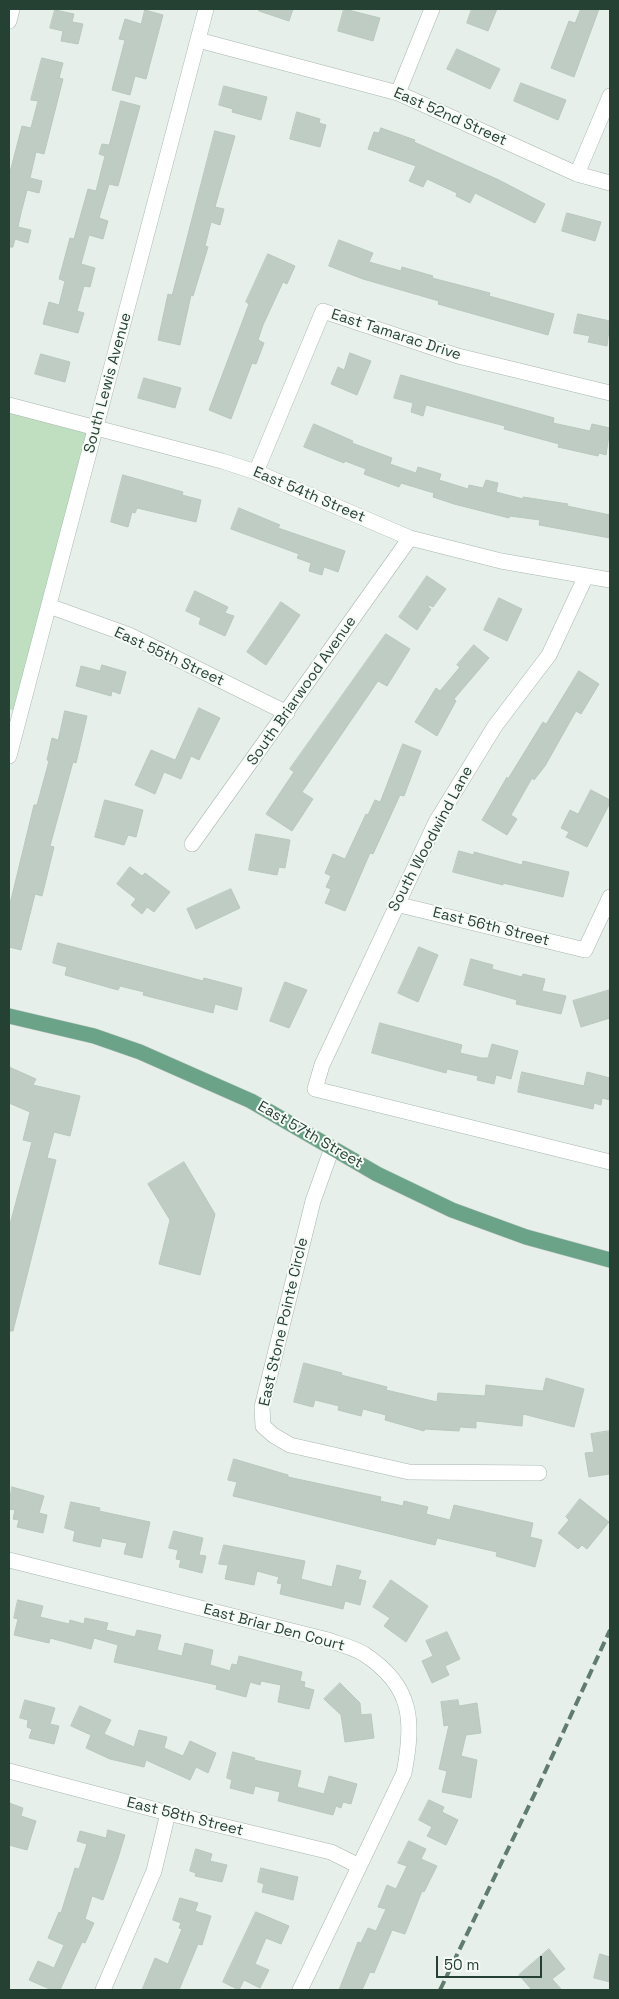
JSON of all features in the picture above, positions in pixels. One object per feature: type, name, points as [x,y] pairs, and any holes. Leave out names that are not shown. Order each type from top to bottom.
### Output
[{"type":"main road","name":"East 57th Street","points":[[9,1016],[94,1036],[140,1052],[235,1093],[409,1190],[452,1210],[526,1237],[610,1260]]},
{"type":"street","points":[[9,21],[12,9]]},
{"type":"street","name":"South Lewis Avenue","points":[[9,756],[206,9]]},
{"type":"street","points":[[398,93],[432,9]]},
{"type":"street","name":"East 52nd Street","points":[[198,40],[398,93],[577,174],[610,183]]},
{"type":"street","points":[[577,174],[610,96]]},
{"type":"street","name":"East Tamarac Drive","points":[[256,472],[323,311],[458,356],[610,393]]},
{"type":"street","name":"East 54th Street","points":[[9,404],[222,461],[256,472],[410,538],[500,561],[610,580]]},
{"type":"street","name":"South Briarwood Avenue","points":[[192,844],[410,538]]},
{"type":"street","name":"South Woodwind Lane","points":[[586,576],[549,655],[495,726],[469,765],[436,822],[396,904],[322,1066],[315,1089],[610,1162]]},
{"type":"street","name":"East 55th Street","points":[[49,606],[128,635],[287,713]]},
{"type":"street","name":"East 56th Street","points":[[396,904],[585,950],[610,897]]},
{"type":"street","name":"East Stone Pointe Circle","points":[[332,1148],[312,1201],[262,1407],[263,1426],[273,1435],[290,1445],[409,1472],[539,1473]]},
{"type":"street","name":"East Briar Den Court","points":[[9,1560],[328,1640],[362,1653],[386,1671],[400,1690],[410,1716],[409,1748],[404,1774],[300,1990]]},
{"type":"street","name":"East 58th Street","points":[[9,1772],[331,1852],[359,1866]]},
{"type":"street","points":[[103,1990],[154,1871],[168,1813]]},
{"type":"green space","points":[[9,405],[96,428],[20,712],[9,709]]},
{"type":"building","points":[[259,9],[293,9],[289,21],[259,11]]},
{"type":"building","points":[[344,9],[380,18],[373,41],[338,31]]},
{"type":"building","points":[[472,9],[497,9],[488,31],[467,23]]},
{"type":"building","points":[[581,9],[599,9],[574,77],[551,68],[569,21],[575,23]]},
{"type":"building","points":[[55,10],[74,14],[72,22],[83,24],[78,44],[61,41],[63,31],[50,28]]},
{"type":"building","points":[[145,10],[163,15],[146,79],[135,76],[130,95],[112,90],[125,40],[119,39],[125,19],[141,24]]},
{"type":"building","points":[[457,49],[500,69],[490,89],[447,69]]},
{"type":"building","points":[[42,58],[63,63],[59,78],[63,79],[44,154],[36,152],[30,178],[42,181],[39,193],[27,190],[18,227],[31,230],[28,243],[15,239],[13,247],[9,247],[9,176],[22,126],[31,128],[38,101],[31,100]]},
{"type":"building","points":[[521,83],[566,100],[558,120],[514,101]]},
{"type":"building","points":[[224,86],[267,97],[261,120],[232,112],[233,109],[219,105]]},
{"type":"building","points":[[121,101],[140,106],[118,186],[109,184],[99,218],[108,221],[103,239],[89,235],[81,264],[95,268],[90,287],[84,286],[77,311],[84,313],[78,333],[43,324],[49,302],[59,305],[65,281],[59,279],[70,238],[74,239],[88,189],[96,191],[105,156],[99,154],[102,144],[109,145]]},
{"type":"building","points":[[297,112],[320,119],[319,123],[326,125],[320,147],[290,139]]},
{"type":"building","points":[[381,128],[415,140],[414,142],[499,180],[545,204],[535,223],[475,193],[470,203],[456,196],[457,193],[427,179],[423,187],[409,181],[416,166],[368,149],[374,132],[379,133]]},
{"type":"building","points":[[215,131],[235,136],[215,207],[224,209],[220,225],[211,222],[205,246],[208,247],[193,296],[191,295],[180,345],[158,340],[168,294],[172,295]]},
{"type":"building","points":[[567,213],[601,222],[595,241],[562,231]]},
{"type":"building","points":[[339,240],[373,253],[369,262],[401,271],[402,267],[433,276],[432,278],[490,293],[489,296],[554,314],[548,335],[438,304],[439,301],[363,279],[329,266]]},
{"type":"building","points":[[268,254],[295,266],[287,284],[283,282],[263,325],[258,340],[264,343],[256,364],[252,363],[231,419],[209,410],[249,304],[246,302]]},
{"type":"building","points":[[578,314],[610,321],[607,346],[588,342],[590,336],[574,333]]},
{"type":"building","points":[[350,353],[371,361],[357,395],[331,384],[338,367],[344,370]]},
{"type":"building","points":[[41,354],[70,362],[65,382],[35,374]]},
{"type":"building","points":[[401,375],[554,418],[553,423],[590,431],[592,424],[610,428],[606,455],[599,453],[598,456],[558,447],[559,444],[504,429],[505,426],[426,405],[423,416],[411,412],[413,403],[394,398]]},
{"type":"building","points":[[144,378],[181,388],[175,408],[138,398]]},
{"type":"building","points":[[314,424],[353,441],[352,443],[392,458],[390,464],[416,473],[418,467],[441,474],[439,480],[468,489],[469,485],[483,488],[486,480],[498,483],[496,492],[523,499],[523,497],[568,504],[567,506],[610,515],[610,538],[539,525],[540,520],[510,516],[509,518],[454,504],[433,497],[434,493],[401,483],[399,487],[364,474],[366,469],[345,461],[344,463],[304,447]]},
{"type":"building","points":[[123,475],[183,492],[182,495],[201,500],[196,522],[137,508],[135,513],[132,512],[128,527],[111,522]]},
{"type":"building","points":[[239,508],[280,525],[278,528],[345,551],[338,572],[324,567],[322,575],[309,571],[311,563],[297,558],[299,554],[231,529]]},
{"type":"building","points":[[427,576],[446,589],[433,607],[429,605],[428,607],[431,609],[417,630],[399,617]]},
{"type":"building","points":[[195,591],[228,607],[225,613],[234,616],[225,636],[199,624],[201,618],[186,611]]},
{"type":"building","points":[[499,598],[522,609],[507,641],[484,630]]},
{"type":"building","points":[[281,602],[300,615],[266,665],[247,652]]},
{"type":"building","points":[[386,634],[410,649],[387,686],[378,681],[302,792],[313,799],[292,831],[266,814],[294,772],[290,769]]},
{"type":"building","points":[[474,645],[489,658],[454,699],[456,701],[437,736],[415,722],[436,688],[440,691],[460,667],[457,665]]},
{"type":"building","points":[[102,665],[126,672],[120,694],[112,691],[111,696],[76,686],[81,666],[100,671]]},
{"type":"building","points":[[579,671],[599,684],[581,714],[576,711],[545,766],[534,780],[532,778],[511,815],[517,819],[507,835],[482,820],[507,777],[508,779],[543,722],[546,724]]},
{"type":"building","points":[[199,708],[220,718],[199,760],[191,756],[181,779],[164,772],[155,794],[135,785],[151,750],[175,760]]},
{"type":"building","points":[[65,711],[87,716],[76,763],[73,762],[50,846],[54,847],[42,896],[35,894],[21,950],[9,947],[9,908],[34,805],[37,805],[49,761],[47,760],[52,738],[58,740]]},
{"type":"building","points":[[403,744],[421,751],[404,796],[400,795],[373,854],[370,853],[345,911],[325,903],[331,889],[326,887],[331,876],[325,873],[333,854],[345,859],[366,814],[368,815],[375,800],[380,802]]},
{"type":"building","points":[[591,790],[610,800],[610,803],[587,847],[566,837],[569,832],[561,828],[570,810],[578,814]]},
{"type":"building","points":[[105,800],[143,810],[136,837],[128,835],[124,845],[95,837]]},
{"type":"building","points":[[256,834],[290,840],[285,868],[279,867],[277,875],[249,870]]},
{"type":"building","points":[[459,851],[474,855],[474,852],[522,865],[523,861],[569,872],[563,897],[503,883],[503,885],[453,872]]},
{"type":"building","points":[[130,867],[142,876],[145,873],[170,892],[154,912],[147,907],[142,914],[131,905],[136,899],[117,884]]},
{"type":"building","points":[[231,889],[240,908],[196,929],[187,909]]},
{"type":"building","points":[[58,943],[203,981],[204,978],[242,988],[237,1010],[215,1004],[213,1013],[143,995],[144,992],[120,986],[118,990],[65,975],[67,967],[53,963]]},
{"type":"building","points":[[419,947],[438,955],[418,1002],[398,993]]},
{"type":"building","points":[[471,959],[493,965],[492,969],[522,977],[523,974],[545,979],[542,991],[566,996],[561,1014],[516,1004],[517,1000],[464,985]]},
{"type":"building","points":[[285,982],[307,990],[289,1028],[270,1021]]},
{"type":"building","points":[[610,990],[610,1018],[581,1027],[573,1001]]},
{"type":"building","points":[[380,1023],[462,1045],[460,1053],[482,1058],[488,1058],[492,1044],[518,1051],[511,1079],[496,1075],[494,1084],[477,1080],[478,1076],[447,1069],[446,1073],[372,1053]]},
{"type":"building","points":[[9,1067],[36,1079],[33,1085],[80,1096],[70,1136],[54,1132],[47,1158],[56,1160],[13,1331],[9,1331],[9,1228],[32,1142],[23,1140],[30,1112],[9,1103]]},
{"type":"building","points":[[522,1072],[584,1086],[587,1072],[610,1078],[610,1100],[602,1098],[601,1105],[594,1103],[593,1109],[518,1092]]},
{"type":"building","points":[[184,1162],[215,1214],[200,1275],[159,1264],[170,1220],[148,1184]]},
{"type":"building","points":[[304,1363],[387,1387],[386,1390],[437,1402],[438,1393],[485,1396],[486,1385],[543,1391],[546,1378],[584,1389],[574,1427],[523,1414],[522,1426],[476,1421],[476,1428],[460,1427],[459,1431],[425,1429],[424,1431],[385,1420],[386,1415],[363,1409],[361,1416],[338,1410],[339,1406],[315,1400],[313,1407],[294,1402]]},
{"type":"building","points":[[610,1431],[610,1474],[589,1477],[585,1453],[594,1452],[591,1434]]},
{"type":"building","points":[[234,1459],[288,1475],[288,1477],[381,1497],[380,1501],[403,1506],[404,1501],[428,1507],[426,1514],[450,1520],[454,1505],[533,1523],[530,1537],[542,1540],[535,1567],[496,1556],[497,1552],[437,1538],[435,1545],[233,1496],[237,1482],[228,1480]]},
{"type":"building","points":[[12,1487],[44,1496],[39,1513],[47,1515],[43,1533],[17,1527],[19,1520],[13,1519],[15,1510],[9,1509]]},
{"type":"building","points":[[580,1499],[609,1522],[587,1549],[582,1545],[578,1549],[558,1533],[569,1520],[566,1517]]},
{"type":"building","points":[[71,1502],[100,1508],[99,1511],[150,1522],[142,1558],[124,1554],[127,1543],[102,1538],[100,1547],[73,1541],[75,1531],[65,1528]]},
{"type":"building","points":[[174,1531],[203,1538],[199,1555],[206,1556],[202,1573],[179,1567],[181,1560],[176,1559],[178,1550],[169,1548]]},
{"type":"building","points":[[224,1545],[305,1561],[301,1579],[332,1587],[337,1565],[361,1571],[358,1579],[366,1581],[360,1605],[345,1601],[343,1609],[280,1594],[282,1584],[277,1583],[279,1577],[257,1571],[254,1585],[225,1579],[228,1565],[219,1564]]},
{"type":"building","points":[[391,1580],[428,1606],[406,1642],[384,1626],[390,1618],[373,1607]]},
{"type":"building","points":[[18,1600],[43,1606],[40,1617],[69,1624],[70,1620],[84,1624],[85,1618],[108,1623],[106,1630],[135,1637],[137,1630],[161,1635],[157,1650],[182,1656],[185,1643],[213,1650],[210,1665],[230,1671],[232,1664],[237,1665],[239,1656],[302,1672],[300,1681],[305,1682],[304,1687],[314,1690],[309,1709],[278,1702],[281,1685],[261,1681],[260,1685],[250,1682],[246,1697],[216,1689],[217,1685],[114,1662],[118,1645],[94,1638],[91,1649],[50,1638],[49,1643],[14,1635],[18,1619],[14,1618]]},
{"type":"building","points":[[447,1632],[460,1659],[445,1666],[449,1675],[432,1683],[422,1661],[433,1656],[426,1641]]},
{"type":"building","points":[[340,1683],[360,1703],[361,1715],[371,1714],[374,1738],[345,1742],[341,1715],[324,1699]]},
{"type":"building","points":[[25,1700],[55,1708],[50,1724],[59,1726],[54,1744],[29,1738],[32,1729],[27,1727],[28,1720],[20,1718]]},
{"type":"building","points":[[458,1700],[459,1706],[477,1703],[481,1733],[466,1735],[461,1756],[477,1760],[471,1798],[442,1792],[447,1771],[439,1769],[449,1725],[444,1726],[441,1702]]},
{"type":"building","points":[[80,1706],[111,1720],[104,1734],[134,1747],[139,1730],[167,1737],[164,1748],[183,1756],[190,1741],[216,1753],[208,1773],[196,1767],[190,1780],[146,1760],[144,1767],[110,1759],[86,1748],[91,1735],[71,1726]]},
{"type":"building","points":[[233,1752],[255,1758],[254,1760],[301,1771],[297,1787],[324,1794],[329,1776],[357,1784],[351,1804],[343,1802],[341,1808],[336,1806],[333,1815],[278,1801],[280,1792],[255,1786],[253,1794],[230,1788],[232,1780],[227,1778]]},
{"type":"building","points":[[429,1800],[444,1807],[442,1812],[458,1820],[446,1845],[427,1836],[432,1827],[419,1820]]},
{"type":"building","points":[[9,1803],[23,1808],[21,1816],[36,1821],[27,1850],[9,1845]]},
{"type":"building","points":[[108,1830],[125,1835],[103,1900],[92,1896],[85,1919],[94,1923],[85,1943],[82,1942],[60,1990],[52,1990],[29,1980],[38,1961],[54,1968],[64,1945],[48,1938],[59,1912],[61,1913],[75,1868],[79,1869],[87,1844],[77,1841],[80,1831],[106,1838]]},
{"type":"building","points":[[409,1841],[426,1849],[421,1859],[437,1866],[424,1892],[422,1891],[405,1934],[392,1930],[374,1973],[370,1972],[362,1990],[339,1990],[358,1942],[361,1943],[368,1928],[376,1931],[386,1909],[378,1907],[387,1885],[396,1889],[407,1866],[398,1863]]},
{"type":"building","points":[[196,1849],[212,1854],[210,1861],[227,1865],[222,1882],[195,1876],[196,1873],[190,1871]]},
{"type":"building","points":[[261,1868],[298,1877],[293,1900],[262,1892],[264,1884],[258,1882]]},
{"type":"building","points":[[180,1898],[198,1903],[195,1911],[211,1916],[202,1945],[198,1944],[179,1990],[142,1990],[155,1958],[168,1964],[182,1929],[179,1928],[181,1923],[173,1920]]},
{"type":"building","points":[[256,1912],[289,1926],[281,1944],[266,1938],[255,1964],[269,1970],[260,1988],[244,1980],[239,1990],[223,1982]]},
{"type":"building","points":[[549,1949],[565,1969],[552,1979],[562,1990],[532,1990],[519,1975]]},
{"type":"building","points":[[600,1954],[610,1957],[610,1982],[594,1978]]},
{"type":"railway","points":[[440,1990],[539,1785],[610,1630]]}]
